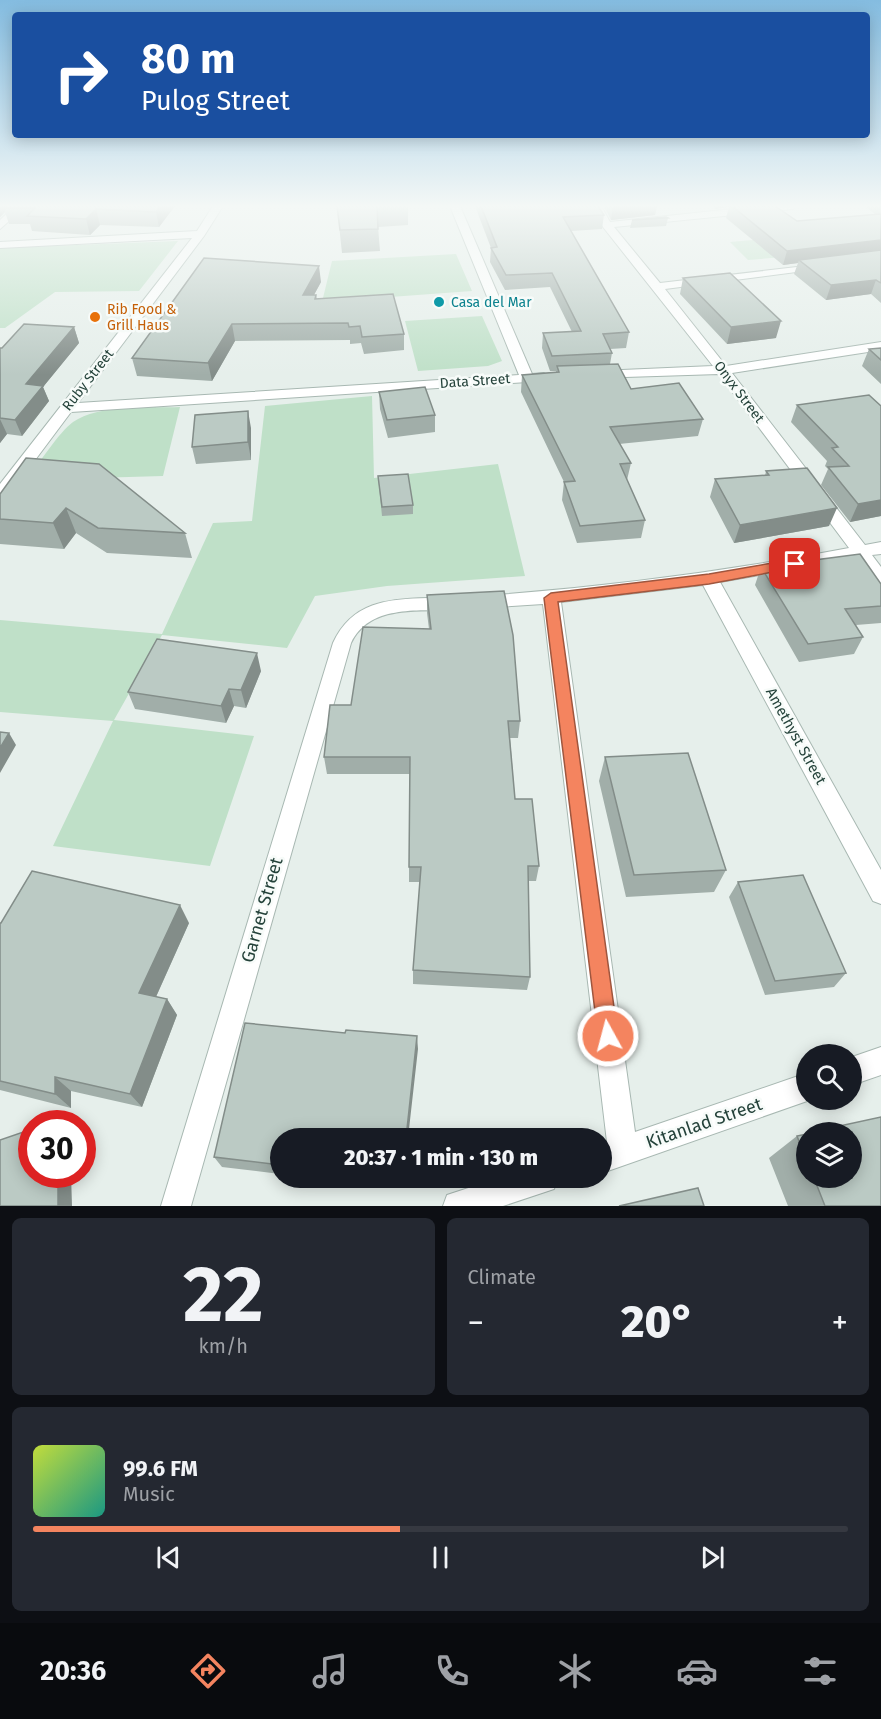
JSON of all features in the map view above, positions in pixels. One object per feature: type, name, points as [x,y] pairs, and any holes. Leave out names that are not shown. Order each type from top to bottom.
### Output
[{"type":"street","name":"Ruby Street","points":[[0,495],[179,262]]},
{"type":"street","points":[[479,262],[527,378]]},
{"type":"street","name":"Onyx Street","points":[[637,262],[723,370],[881,579]]},
{"type":"street","points":[[657,287],[834,264]]},
{"type":"street","points":[[585,376],[723,370],[881,346]]},
{"type":"street","name":"Data Street","points":[[67,408],[562,376]]},
{"type":"street","points":[[609,1128],[551,598],[709,579],[881,548]]},
{"type":"street","name":"Amethyst Street","points":[[709,579],[881,893]]},
{"type":"street","name":"Garnet Street","points":[[176,1206],[336,658],[347,633],[359,619],[391,607],[551,598]]},
{"type":"street","points":[[862,1068],[881,1061]]},
{"type":"street","name":"Kitanlad Street","points":[[612,1155],[796,1091]]},
{"type":"street","points":[[458,1206],[513,1188]]},
{"type":"green space","points":[[0,262],[161,262],[139,291],[55,292],[5,328],[0,328]]},
{"type":"green space","points":[[332,262],[460,262],[472,291],[322,302]]},
{"type":"green space","points":[[482,316],[502,361],[488,366],[418,371],[405,321]]},
{"type":"green space","points":[[372,396],[374,478],[498,464],[525,576],[387,586],[315,596],[287,648],[162,635],[114,720],[254,736],[210,866],[53,846],[113,721],[0,712],[0,620],[162,634],[213,523],[252,521],[265,406]]},
{"type":"green space","points":[[180,407],[163,476],[26,480],[61,433],[84,416],[125,408]]},
{"type":"building","points":[[201,262],[266,262],[319,266],[303,295],[316,295],[315,299],[393,294],[404,334],[362,337],[360,326],[349,327],[348,323],[232,324],[208,363],[132,358]]},
{"type":"building","points":[[499,262],[589,262],[629,332],[603,334],[612,353],[552,356],[543,333],[581,331],[552,273],[506,275]]},
{"type":"building","points":[[802,262],[881,262],[881,283],[876,280],[831,285]]},
{"type":"building","points":[[730,273],[781,321],[731,327],[683,278]]},
{"type":"building","points":[[24,324],[74,327],[26,384],[43,386],[15,420],[0,418],[0,348]]},
{"type":"building","points":[[881,348],[881,360],[869,349]]},
{"type":"building","points":[[618,364],[631,389],[679,383],[703,419],[610,427],[631,463],[620,464],[645,520],[580,526],[564,482],[575,481],[522,375],[559,372],[557,366]]},
{"type":"building","points":[[425,387],[435,415],[387,420],[379,392]]},
{"type":"building","points":[[869,395],[881,406],[881,500],[858,504],[828,467],[849,466],[832,448],[838,447],[797,405]]},
{"type":"building","points":[[248,411],[248,442],[192,447],[195,415]]},
{"type":"building","points":[[26,458],[99,464],[185,533],[98,528],[66,508],[53,523],[0,519],[0,494]]},
{"type":"building","points":[[807,468],[837,508],[740,525],[715,479],[769,475],[766,471]]},
{"type":"building","points":[[408,474],[413,505],[382,507],[378,476]]},
{"type":"building","points":[[860,554],[881,584],[881,606],[845,609],[863,637],[808,644],[761,567]]},
{"type":"building","points":[[504,591],[513,635],[520,721],[508,721],[515,799],[532,799],[539,866],[528,866],[530,977],[413,970],[421,867],[409,867],[410,757],[324,757],[330,705],[351,705],[363,627],[431,629],[427,595]]},
{"type":"building","points":[[157,639],[257,653],[241,690],[229,689],[221,706],[128,692]]},
{"type":"building","points":[[0,732],[9,733],[0,748]]},
{"type":"building","points":[[688,753],[726,870],[634,875],[605,757]]},
{"type":"building","points":[[32,871],[180,905],[139,993],[167,999],[130,1094],[55,1077],[55,1094],[0,1081],[0,923]]},
{"type":"building","points":[[803,875],[846,973],[775,981],[738,882]]},
{"type":"building","points":[[245,1023],[345,1033],[346,1030],[417,1036],[407,1128],[270,1128],[270,1164],[214,1157]]},
{"type":"building","points":[[881,1117],[881,1206],[825,1206],[818,1188],[862,1188],[862,1122],[858,1122]]},
{"type":"building","points":[[18,1134],[18,1188],[58,1188],[58,1206],[0,1206],[0,1140]]},
{"type":"building","points":[[698,1188],[704,1206],[619,1206]]},
{"type":"place","name":"Casa del Mar","points":[[439,302]]},
{"type":"place","name":"Rib Food & Grill Haus","points":[[95,317]]},
{"type":"route","points":[[608,1036],[551,598],[709,579],[795,564]]}]
